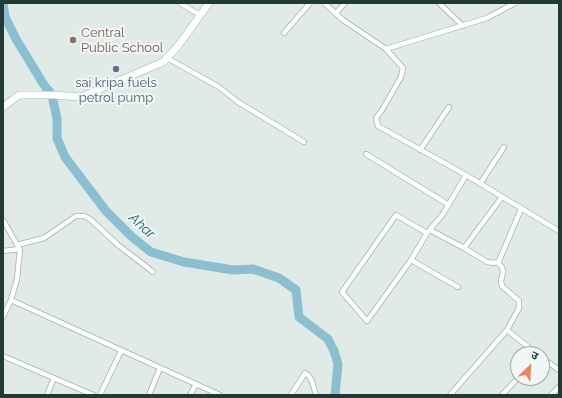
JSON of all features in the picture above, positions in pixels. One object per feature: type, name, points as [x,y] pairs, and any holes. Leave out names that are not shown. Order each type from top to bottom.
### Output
[{"type":"street","points":[[180,3],[200,15]]},
{"type":"street","points":[[3,107],[19,95],[81,97],[163,62],[178,46],[210,3]]},
{"type":"street","points":[[284,33],[310,3]]},
{"type":"street","points":[[324,3],[343,20],[386,49],[403,68],[398,83],[376,118],[378,126],[559,231]]},
{"type":"street","points":[[336,13],[345,3]]},
{"type":"street","points":[[439,3],[463,26]]},
{"type":"street","points":[[386,49],[487,18],[515,3]]},
{"type":"street","points":[[167,58],[219,86],[238,102],[304,142]]},
{"type":"street","points":[[420,150],[449,107]]},
{"type":"street","points":[[480,184],[504,147]]},
{"type":"street","points":[[366,154],[449,205]]},
{"type":"street","points":[[466,176],[443,214],[429,232],[411,260],[367,321],[342,292],[396,215],[429,232],[464,248],[487,262],[494,263],[499,261],[521,209]]},
{"type":"street","points":[[464,248],[502,197]]},
{"type":"street","points":[[3,251],[44,238],[76,216],[84,216],[90,219],[118,245],[153,272]]},
{"type":"street","points":[[3,220],[19,247],[17,279],[11,300],[3,317]]},
{"type":"street","points":[[411,260],[458,287]]},
{"type":"street","points":[[450,395],[507,330],[519,308],[519,300],[502,286],[502,267],[497,262]]},
{"type":"street","points":[[11,300],[220,395]]},
{"type":"street","points":[[507,330],[527,346]]},
{"type":"street","points":[[100,395],[121,351]]},
{"type":"street","points":[[3,356],[93,395]]},
{"type":"street","points":[[550,364],[559,370]]},
{"type":"street","points":[[149,395],[160,368]]},
{"type":"street","points":[[291,395],[304,374],[308,375],[312,381],[316,395]]},
{"type":"street","points":[[47,395],[54,378]]},
{"type":"street","points":[[190,395],[196,384]]},
{"type":"street","points":[[502,395],[510,386]]},
{"type":"street","points":[[551,395],[559,387]]},
{"type":"waterway","name":"Ahar","points":[[3,3],[5,17],[16,39],[44,85],[52,95],[57,119],[57,138],[65,157],[106,211],[131,236],[151,252],[184,262],[233,270],[253,269],[279,278],[296,290],[299,317],[328,339],[334,351],[338,364],[335,395]]},
{"type":"place","name":"Central Public School","points":[[73,40]]},
{"type":"place","name":"sai kripa fuels petrol pump","points":[[116,69]]}]
